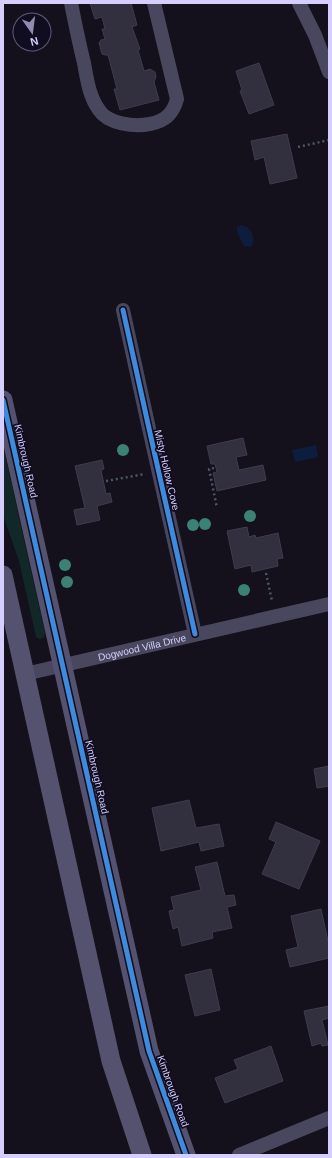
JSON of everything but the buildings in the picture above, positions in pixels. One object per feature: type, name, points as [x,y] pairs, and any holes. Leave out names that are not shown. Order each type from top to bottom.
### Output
[{"type":"street","points":[[70,3],[91,94],[99,111],[108,119],[134,125],[149,124],[160,121],[170,115],[175,108],[177,99],[154,3]]},
{"type":"street","points":[[299,3],[316,35],[329,72]]},
{"type":"street","name":"Misty Hollow Cove","points":[[123,310],[158,471],[196,634]]},
{"type":"street","name":"Kimbrough Road","points":[[3,400],[149,1051],[186,1155]]},
{"type":"street","points":[[3,575],[111,1061],[142,1155]]},
{"type":"street","name":"Dogwood Villa Drive","points":[[25,674],[329,604]]},
{"type":"street","points":[[239,1155],[329,1118]]},
{"type":"path","points":[[298,147],[329,140]]},
{"type":"path","points":[[214,468],[209,469],[217,508]]},
{"type":"path","points":[[106,481],[158,471]]},
{"type":"path","points":[[266,573],[275,616]]},
{"type":"green space","points":[[3,446],[45,633],[44,637],[40,639],[36,637],[19,561],[3,515]]},
{"type":"water","points":[[241,225],[247,227],[252,233],[254,241],[251,247],[244,246],[237,232],[237,227]]},
{"type":"water","points":[[316,445],[318,457],[295,462],[292,450]]},
{"type":"cycle path","points":[[123,310],[195,634]]},
{"type":"cycle path","points":[[3,400],[149,1051],[186,1155]]}]
